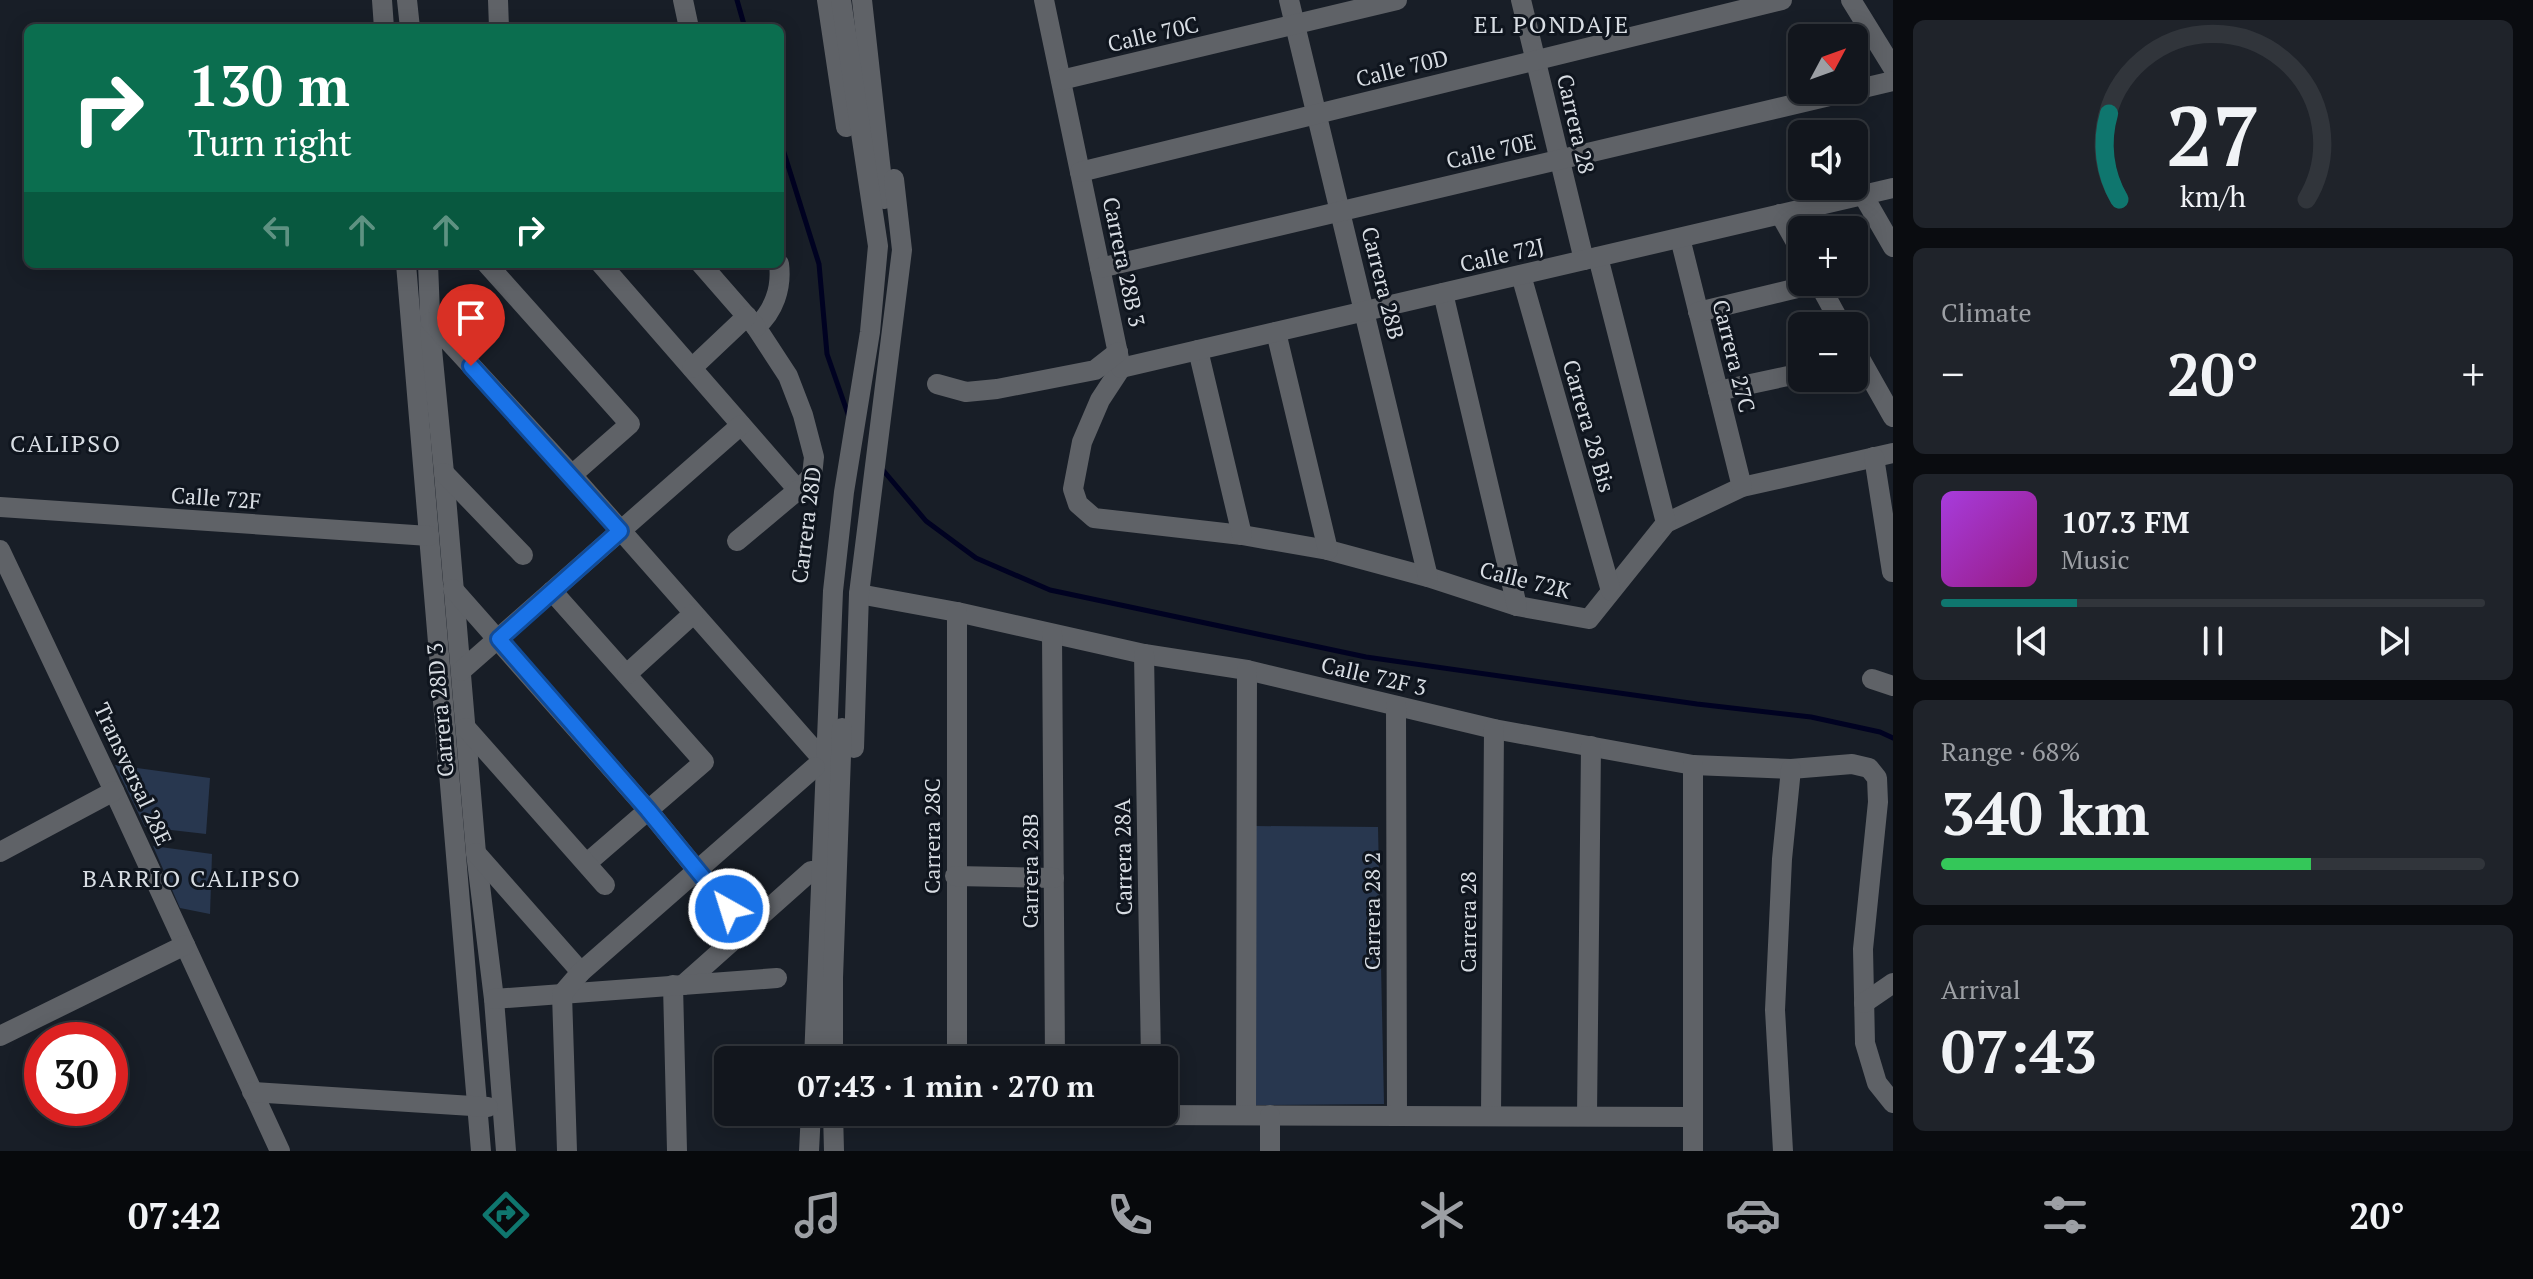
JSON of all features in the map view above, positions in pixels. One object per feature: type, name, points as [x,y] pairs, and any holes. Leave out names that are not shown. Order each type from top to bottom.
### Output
[{"type":"street","points":[[382,0],[384,24]]},
{"type":"street","points":[[407,0],[410,24]]},
{"type":"street","points":[[498,0],[499,24]]},
{"type":"street","points":[[683,0],[688,24]]},
{"type":"street","name":"Carrera 28D","points":[[804,1046],[822,589],[844,492],[864,244],[827,0]]},
{"type":"street","points":[[815,1046],[833,591],[844,492],[870,332],[878,246],[841,0]]},
{"type":"street","points":[[845,1046],[859,594],[884,359],[889,248],[862,0]]},
{"type":"street","points":[[833,1046],[846,608],[844,492],[884,359],[902,250],[876,0]]},
{"type":"street","name":"Carrera 28B 3","points":[[1044,0],[1120,360]]},
{"type":"street","name":"Carrera 28B","points":[[1289,0],[1428,577]]},
{"type":"street","name":"Calle 70C","points":[[1061,80],[1397,0]]},
{"type":"street","name":"Carrera 28","points":[[1521,0],[1560,160],[1666,523]]},
{"type":"street","name":"Calle 70D","points":[[1080,172],[1782,0]]},
{"type":"street","points":[[1851,0],[1893,68]]},
{"type":"street","name":"Calle 70E","points":[[1100,268],[1893,81]]},
{"type":"street","name":"Calle 72J","points":[[1868,194],[1893,188]]},
{"type":"street","name":"Calle 72J","points":[[937,384],[966,392],[997,389],[1095,370],[1120,360],[1198,350],[1841,200]]},
{"type":"street","points":[[1866,200],[1893,247]]},
{"type":"street","points":[[1780,214],[1788,228]]},
{"type":"street","name":"Carrera 27C","points":[[1680,238],[1742,487]]},
{"type":"street","name":"Carrera 28D 3","points":[[407,268],[425,334],[444,473],[476,853],[494,999],[506,1151]]},
{"type":"street","name":"Carrera 28D 3","points":[[428,268],[425,334],[429,536],[481,1151]]},
{"type":"street","points":[[491,268],[630,424],[572,475]]},
{"type":"street","points":[[604,268],[798,490]]},
{"type":"street","points":[[705,268],[751,321],[788,376],[814,457],[812,476],[737,541]]},
{"type":"street","points":[[692,368],[751,321],[765,319],[775,300],[781,277],[780,268]]},
{"type":"street","name":"Carrera 28 Bis","points":[[1521,275],[1611,591]]},
{"type":"street","points":[[1698,312],[1788,290]]},
{"type":"street","points":[[1443,293],[1517,606]]},
{"type":"street","points":[[1276,332],[1328,550]]},
{"type":"street","points":[[425,334],[572,475],[816,759],[581,972],[562,994],[567,1151]]},
{"type":"street","points":[[1198,350],[1242,535]]},
{"type":"street","name":"Calle 72K","points":[[1120,360],[1082,442],[1073,489],[1078,504],[1094,518],[1242,535],[1328,550],[1428,577],[1517,606],[1589,619],[1666,523],[1742,487],[1884,455]]},
{"type":"street","points":[[1718,391],[1788,376]]},
{"type":"street","points":[[1868,376],[1893,417]]},
{"type":"street","points":[[461,671],[741,425]]},
{"type":"street","points":[[1884,455],[1892,572]]},
{"type":"street","points":[[444,473],[523,555]]},
{"type":"street","name":"Calle 72F","points":[[0,507],[429,536]]},
{"type":"street","name":"Transversal 28E","points":[[0,550],[280,1151]]},
{"type":"street","points":[[453,589],[648,810],[745,929]]},
{"type":"street","points":[[552,591],[704,762],[587,863]]},
{"type":"street","name":"Calle 72F 3","points":[[859,594],[957,612],[1144,654],[1247,670],[1494,729],[1693,765],[1791,769],[1852,764],[1869,768],[1877,778],[1878,802]]},
{"type":"street","name":"Carrera 28C","points":[[957,612],[957,1046]]},
{"type":"street","points":[[627,674],[693,614]]},
{"type":"street","name":"Carrera 28B","points":[[1052,634],[1055,1046]]},
{"type":"street","name":"Carrera 28A","points":[[1144,654],[1151,1046]]},
{"type":"street","points":[[1246,1115],[1247,670]]},
{"type":"street","points":[[1872,679],[1893,686]]},
{"type":"street","name":"Carrera 28 2","points":[[1396,706],[1397,1116]]},
{"type":"street","points":[[466,728],[605,885]]},
{"type":"street","name":"Carrera 28","points":[[1491,1116],[1494,729]]},
{"type":"street","points":[[1587,1116],[1591,746]]},
{"type":"street","points":[[1693,765],[1693,1151]]},
{"type":"street","points":[[1783,1151],[1775,1010],[1782,859],[1791,769]]},
{"type":"street","points":[[0,852],[114,791]]},
{"type":"street","points":[[1878,802],[1893,831]]},
{"type":"street","points":[[1878,802],[1863,949],[1865,1043],[1877,1083],[1893,1103]]},
{"type":"street","points":[[476,853],[581,972]]},
{"type":"street","points":[[677,1151],[678,985],[811,871]]},
{"type":"street","points":[[955,876],[1054,878]]},
{"type":"street","points":[[0,1036],[185,945]]},
{"type":"street","points":[[494,999],[777,978]]},
{"type":"street","points":[[1864,1003],[1893,983]]},
{"type":"street","points":[[252,1092],[503,1107]]},
{"type":"street","points":[[1178,1114],[1693,1117]]},
{"type":"street","points":[[1270,1115],[1270,1151]]},
{"type":"street","points":[[798,1151],[799,1126]]},
{"type":"street","points":[[809,1151],[810,1126]]},
{"type":"street","points":[[834,1151],[839,1126]]},
{"type":"street","points":[[842,1126],[845,1151]]},
{"type":"shaded area","points":[[115,765],[210,778],[206,834],[145,827]]},
{"type":"shaded area","points":[[1255,826],[1378,827],[1384,1104],[1256,1105]]},
{"type":"shaded area","points":[[153,846],[212,854],[210,914],[180,908]]},
{"type":"waterway","points":[[737,0],[744,24]]},
{"type":"waterway","points":[[784,153],[819,264],[827,354],[849,417]]},
{"type":"waterway","points":[[882,469],[926,521],[976,558],[1050,590],[1366,657],[1811,717],[1880,732],[1893,738]]},
{"type":"district","name":"EL PONDAJE","points":[[1552,25]]},
{"type":"district","name":"CALIPSO","points":[[66,444]]},
{"type":"district","name":"BARRIO CALIPSO","points":[[192,879]]},
{"type":"route","points":[[471,366],[620,531],[499,639],[648,810],[729,909]]}]
